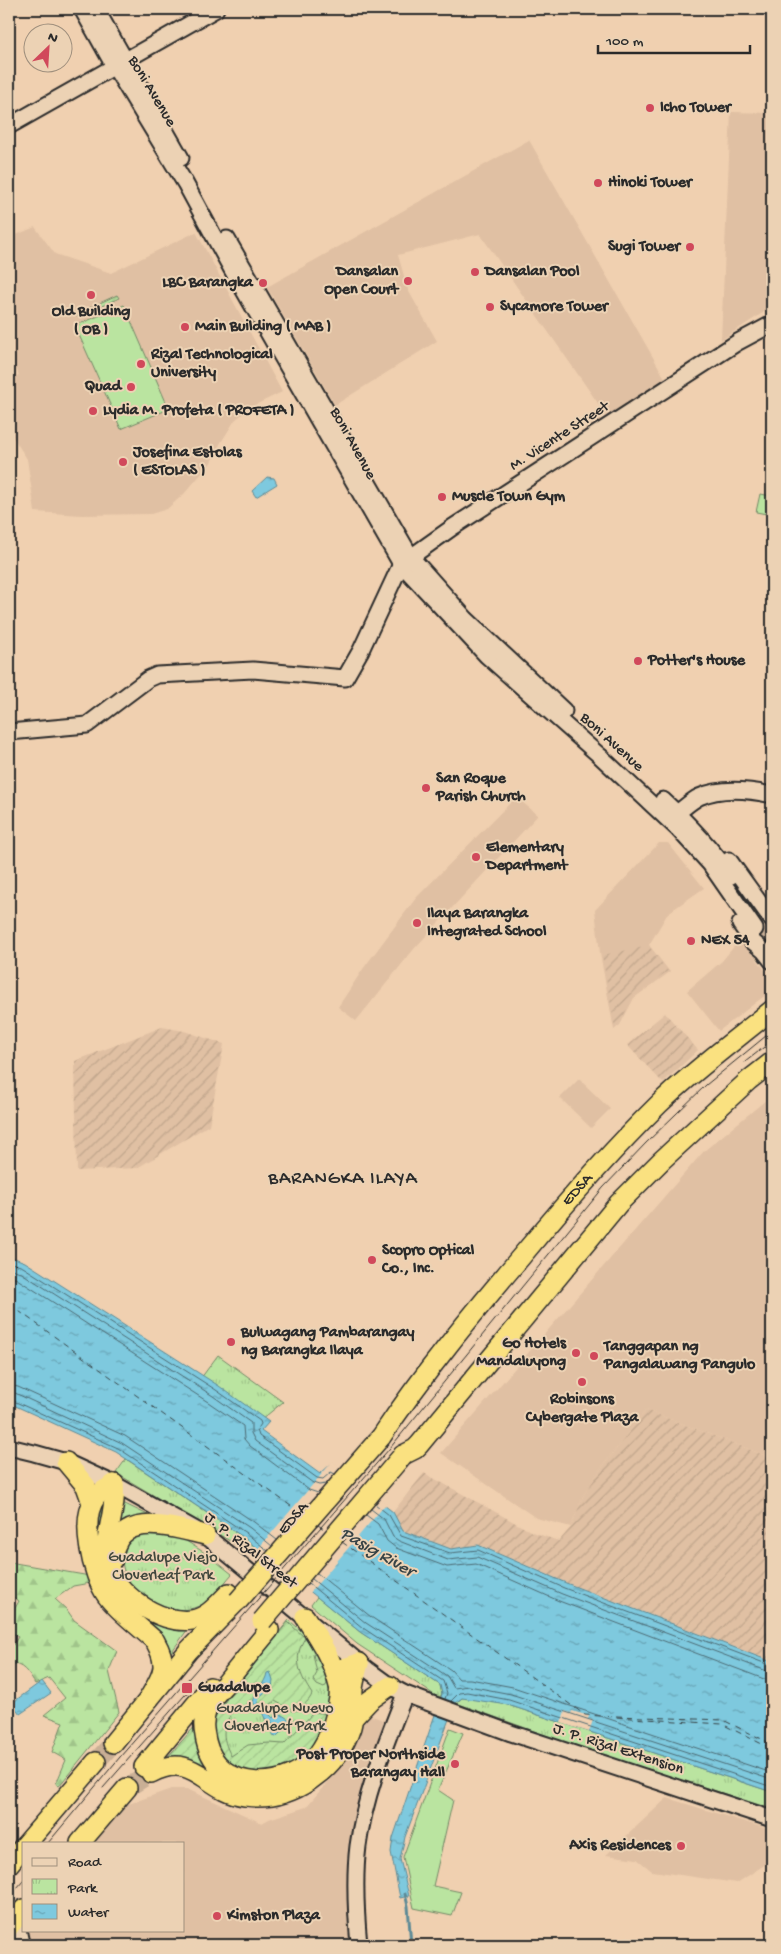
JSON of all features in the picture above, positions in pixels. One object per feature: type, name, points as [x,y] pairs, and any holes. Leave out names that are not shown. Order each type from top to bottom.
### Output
[{"type":"highway","name":"EDSA","points":[[113,1743],[233,1595],[377,1433],[470,1316],[589,1176],[696,1070],[772,1010]]},
{"type":"highway","points":[[267,1626],[230,1663],[148,1770],[181,1765],[192,1769],[215,1785],[244,1796],[261,1796],[282,1792],[312,1779],[328,1765],[347,1738],[354,1717],[354,1689],[359,1663],[344,1668],[339,1686],[335,1715],[326,1742],[314,1760],[284,1778],[258,1783],[237,1778],[222,1768],[213,1758],[206,1737],[204,1722],[209,1704],[267,1626],[619,1203],[662,1160],[749,1080],[772,1062]]},
{"type":"highway","points":[[66,1462],[86,1486],[92,1503],[89,1521],[89,1550],[98,1582],[116,1606],[155,1641],[164,1660],[160,1679],[148,1700]]},
{"type":"highway","points":[[92,1503],[100,1493],[114,1484],[115,1504],[107,1544],[108,1562],[114,1578],[139,1604],[163,1616],[177,1620],[193,1620],[203,1616],[233,1595]]},
{"type":"highway","points":[[114,1578],[114,1552],[117,1542],[124,1534],[134,1528],[158,1524],[205,1534]]},
{"type":"highway","points":[[305,1617],[330,1658],[339,1686]]},
{"type":"highway","points":[[354,1717],[370,1700],[397,1690]]},
{"type":"highway","points":[[28,1842],[96,1762]]},
{"type":"highway","points":[[81,1842],[127,1788]]},
{"type":"highway","points":[[9,1864],[22,1848]]},
{"type":"highway","points":[[9,1927],[22,1913]]},
{"type":"main road","name":"Boni Avenue","points":[[82,9],[120,63]]},
{"type":"main road","name":"Boni Avenue","points":[[96,9],[120,63],[231,268],[406,560],[487,656],[600,756],[680,821],[710,834],[763,924]]},
{"type":"main road","points":[[9,126],[216,9]]},
{"type":"main road","name":"M. Vicente Street","points":[[9,732],[87,725],[148,679],[157,675],[252,670],[345,678],[406,560],[453,527],[738,342],[772,324]]},
{"type":"main road","points":[[680,821],[698,798],[711,794],[746,790],[772,795]]},
{"type":"main road","name":"Boni Avenue","points":[[680,821],[687,850],[707,875],[752,941],[770,953]]},
{"type":"main road","name":"J. P. Rizal Street","points":[[9,1447],[66,1462],[114,1484],[205,1534],[359,1663],[397,1690],[453,1711]]},
{"type":"main road","points":[[359,1945],[356,1882],[358,1847],[397,1690]]},
{"type":"main road","name":"J. P. Rizal Extension","points":[[453,1711],[511,1733],[772,1820]]},
{"type":"main road","points":[[22,1915],[17,1925],[23,1945]]},
{"type":"shaded area","points":[[731,112],[772,113],[772,307],[721,340]]},
{"type":"shaded area","points":[[529,140],[666,380],[609,419],[480,234],[398,255],[408,290],[437,341],[335,405],[267,287]]},
{"type":"shaded area","name":"Rizal Technological University","points":[[35,227],[55,254],[111,273],[196,232],[282,392],[251,407],[235,420],[210,464],[184,494],[167,509],[151,514],[82,515],[35,512],[27,459],[9,431],[9,379],[19,375],[9,353],[9,238]]},
{"type":"shaded area","name":"Ilaya Barangka Integrated School","points":[[516,797],[538,815],[414,949],[356,1021],[338,1007],[363,969],[416,898]]},
{"type":"shaded area","points":[[659,843],[668,843],[704,888],[668,913],[649,945],[670,972],[634,998],[620,1025],[614,1030],[600,953],[595,910]]},
{"type":"shaded area","points":[[741,938],[772,980],[772,990],[719,1031],[687,991],[722,961]]},
{"type":"shaded area","points":[[649,946],[668,971],[633,995],[621,1022],[615,1028],[602,955]]},
{"type":"shaded area","points":[[665,1013],[698,1050],[663,1083],[627,1045]]},
{"type":"shaded area","points":[[162,1027],[184,1031],[224,1044],[209,1125],[137,1168],[77,1171],[75,1061]]},
{"type":"shaded area","points":[[579,1079],[610,1109],[591,1128],[560,1098]]},
{"type":"shaded area","points":[[772,1095],[772,1458],[646,1410],[600,1470],[583,1496],[571,1527],[536,1518],[441,1453],[704,1151]]},
{"type":"shaded area","points":[[646,1410],[772,1458],[772,1662],[566,1583],[478,1545],[451,1549],[403,1531],[393,1512],[424,1473],[532,1532],[559,1541],[571,1527],[583,1496],[600,1470]]},
{"type":"shaded area","points":[[369,1715],[384,1720],[352,1839],[354,1945],[9,1945],[9,1938],[22,1922],[22,1932],[185,1932],[185,1842],[92,1842],[123,1806],[171,1789],[187,1789],[262,1823],[306,1807],[338,1770],[353,1734]]},
{"type":"shaded area","points":[[667,1798],[772,1830],[772,1860],[737,1883],[652,1871],[637,1859],[606,1855]]},
{"type":"green space","points":[[117,295],[119,298],[78,317],[76,314]]},
{"type":"green space","name":"Quad","points":[[124,305],[169,409],[121,429],[75,326]]},
{"type":"green space","points":[[760,494],[772,496],[772,515],[756,512]]},
{"type":"green space","points":[[218,1355],[283,1402],[261,1420],[201,1378]]},
{"type":"green space","points":[[126,1459],[243,1537],[257,1549],[250,1553],[116,1473]]},
{"type":"green space","points":[[110,1496],[102,1535],[102,1554],[106,1572],[114,1587],[138,1611],[154,1619],[171,1624],[190,1626],[170,1654],[157,1634],[114,1594],[101,1574],[96,1551],[95,1515],[96,1507],[102,1498]]},
{"type":"green space","points":[[119,1501],[156,1519],[114,1536]]},
{"type":"green space","name":"Guadalupe Viejo Cloverleaf Park","points":[[146,1530],[183,1539],[208,1555],[232,1574],[213,1596],[199,1606],[176,1610],[153,1603],[133,1588],[122,1563],[127,1540]]},
{"type":"green space","points":[[9,1562],[90,1576],[90,1583],[73,1586],[55,1599],[67,1610],[74,1620],[117,1651],[109,1671],[119,1712],[59,1786],[56,1784],[66,1760],[52,1752],[63,1722],[44,1715],[65,1698],[49,1678],[35,1684],[25,1669],[9,1663],[9,1651],[18,1637],[9,1630],[9,1619],[19,1601],[9,1594]]},
{"type":"green space","points":[[317,1597],[360,1632],[440,1685],[442,1694],[439,1698],[357,1644],[311,1605]]},
{"type":"green space","name":"Guadalupe Nuevo Cloverleaf Park","points":[[289,1620],[306,1635],[322,1656],[332,1691],[324,1734],[235,1769],[210,1733],[215,1718],[233,1688]]},
{"type":"green space","name":"Guadalupe Nuevo Cloverleaf Park","points":[[288,1622],[305,1638],[301,1645],[298,1660],[301,1674],[312,1694],[311,1697],[300,1710],[293,1711],[275,1701],[269,1706],[267,1714],[253,1703],[248,1704],[247,1708],[239,1711],[236,1708],[225,1726],[225,1743],[231,1756],[248,1745],[284,1744],[314,1712],[327,1714],[324,1734],[300,1764],[260,1776],[235,1769],[213,1745],[211,1726],[216,1714],[245,1674]]},
{"type":"green space","points":[[313,1654],[318,1655],[324,1669],[327,1684],[324,1688],[317,1685],[313,1680],[317,1673]]},
{"type":"green space","points":[[467,1697],[508,1705],[772,1792],[772,1809],[581,1748],[456,1703],[462,1698]]},
{"type":"green space","points":[[344,1718],[273,1790],[165,1760],[197,1724],[201,1749],[272,1787]]},
{"type":"green space","points":[[450,1728],[463,1733],[438,1790],[453,1800],[433,1886],[461,1892],[452,1916],[414,1908],[403,1857]]},
{"type":"water","points":[[267,477],[274,478],[277,484],[256,497],[252,491]]},
{"type":"water","name":"Pasig River","points":[[9,1256],[25,1262],[219,1386],[269,1422],[261,1431],[320,1474],[331,1464],[393,1512],[403,1531],[451,1549],[478,1545],[566,1583],[772,1662],[772,1792],[508,1705],[462,1698],[455,1703],[405,1837],[400,1859],[409,1896],[400,1898],[391,1852],[393,1838],[442,1694],[440,1685],[360,1632],[243,1537],[116,1452],[9,1403]]},
{"type":"water","points":[[270,1672],[273,1681],[272,1687],[259,1697],[258,1703],[273,1718],[279,1713],[290,1720],[292,1725],[285,1728],[276,1737],[273,1736],[273,1723],[265,1719],[261,1709],[253,1703],[267,1673]]},
{"type":"water","points":[[42,1681],[51,1693],[20,1714],[12,1703]]},
{"type":"pier","points":[[332,1462],[386,1504],[309,1594],[256,1551]]},
{"type":"pier","points":[[565,1711],[589,1716],[588,1719],[593,1720],[589,1732],[561,1723]]},
{"type":"waterway","points":[[405,1894],[408,1906],[411,1945]]},
{"type":"ferry route","points":[[9,1304],[302,1514]]},
{"type":"ferry route","points":[[318,1525],[327,1531]]},
{"type":"ferry route","points":[[342,1542],[585,1715],[722,1724],[772,1749]]},
{"type":"ferry route","points":[[616,1716],[723,1720],[772,1744]]},
{"type":"tunnel","points":[[755,929],[772,955]]},
{"type":"tunnel","points":[[96,1762],[113,1743]]},
{"type":"tunnel","points":[[127,1788],[151,1773]]},
{"type":"tram line","points":[[49,1842],[120,1757],[390,1448],[603,1188],[706,1085],[772,1031]]},
{"type":"tram line","points":[[745,1062],[772,1041]]},
{"type":"tram line","points":[[103,1788],[192,1687]]},
{"type":"tram line","points":[[9,1897],[22,1882]]},
{"type":"place","name":"Icho Tower","points":[[650,108]]},
{"type":"place","name":"Hinoki Tower","points":[[598,183]]},
{"type":"place","name":"Sugi Tower","points":[[690,247]]},
{"type":"place","name":"Dansalan Pool","points":[[475,272]]},
{"type":"place","name":"Dansalan Open Court","points":[[408,281]]},
{"type":"place","name":"LBC Barangka","points":[[263,283]]},
{"type":"place","name":"Old Building ( OB )","points":[[91,295]]},
{"type":"place","name":"Sycamore Tower","points":[[490,307]]},
{"type":"place","name":"Main Building ( MAB )","points":[[185,327]]},
{"type":"place","name":"Rizal Technological University","points":[[141,364]]},
{"type":"place","name":"Quad","points":[[131,387]]},
{"type":"place","name":"Lydia M. Profeta ( PROFETA )","points":[[93,411]]},
{"type":"place","name":"Josefina Estolas ( ESTOLAS )","points":[[123,462]]},
{"type":"place","name":"Muscle Town Gym","points":[[442,497]]},
{"type":"place","name":"Potter's House","points":[[638,661]]},
{"type":"place","name":"San Roque Parish Church","points":[[426,788]]},
{"type":"place","name":"Elementary Department","points":[[476,857]]},
{"type":"place","name":"Ilaya Barangka Integrated School","points":[[417,923]]},
{"type":"place","name":"NEX 54","points":[[691,941]]},
{"type":"place","name":"Scopro Optical Co., Inc.","points":[[372,1260]]},
{"type":"place","name":"Bulwagang Pambarangay ng Barangka Ilaya","points":[[231,1342]]},
{"type":"place","name":"Go Hotels Mandaluyong","points":[[576,1353]]},
{"type":"place","name":"Tanggapan ng Pangalawang Pangulo","points":[[594,1356]]},
{"type":"place","name":"Robinsons Cybergate Plaza","points":[[582,1382]]},
{"type":"place","name":"Guadalupe","points":[[187,1688]]},
{"type":"place","name":"Post Proper Northside Barangay Hall","points":[[455,1764]]},
{"type":"place","name":"Axis Residences","points":[[681,1846]]},
{"type":"place","name":"Kimston Plaza","points":[[217,1916]]},
{"type":"district","name":"BARANGKA ILAYA","points":[[343,1179]]}]
